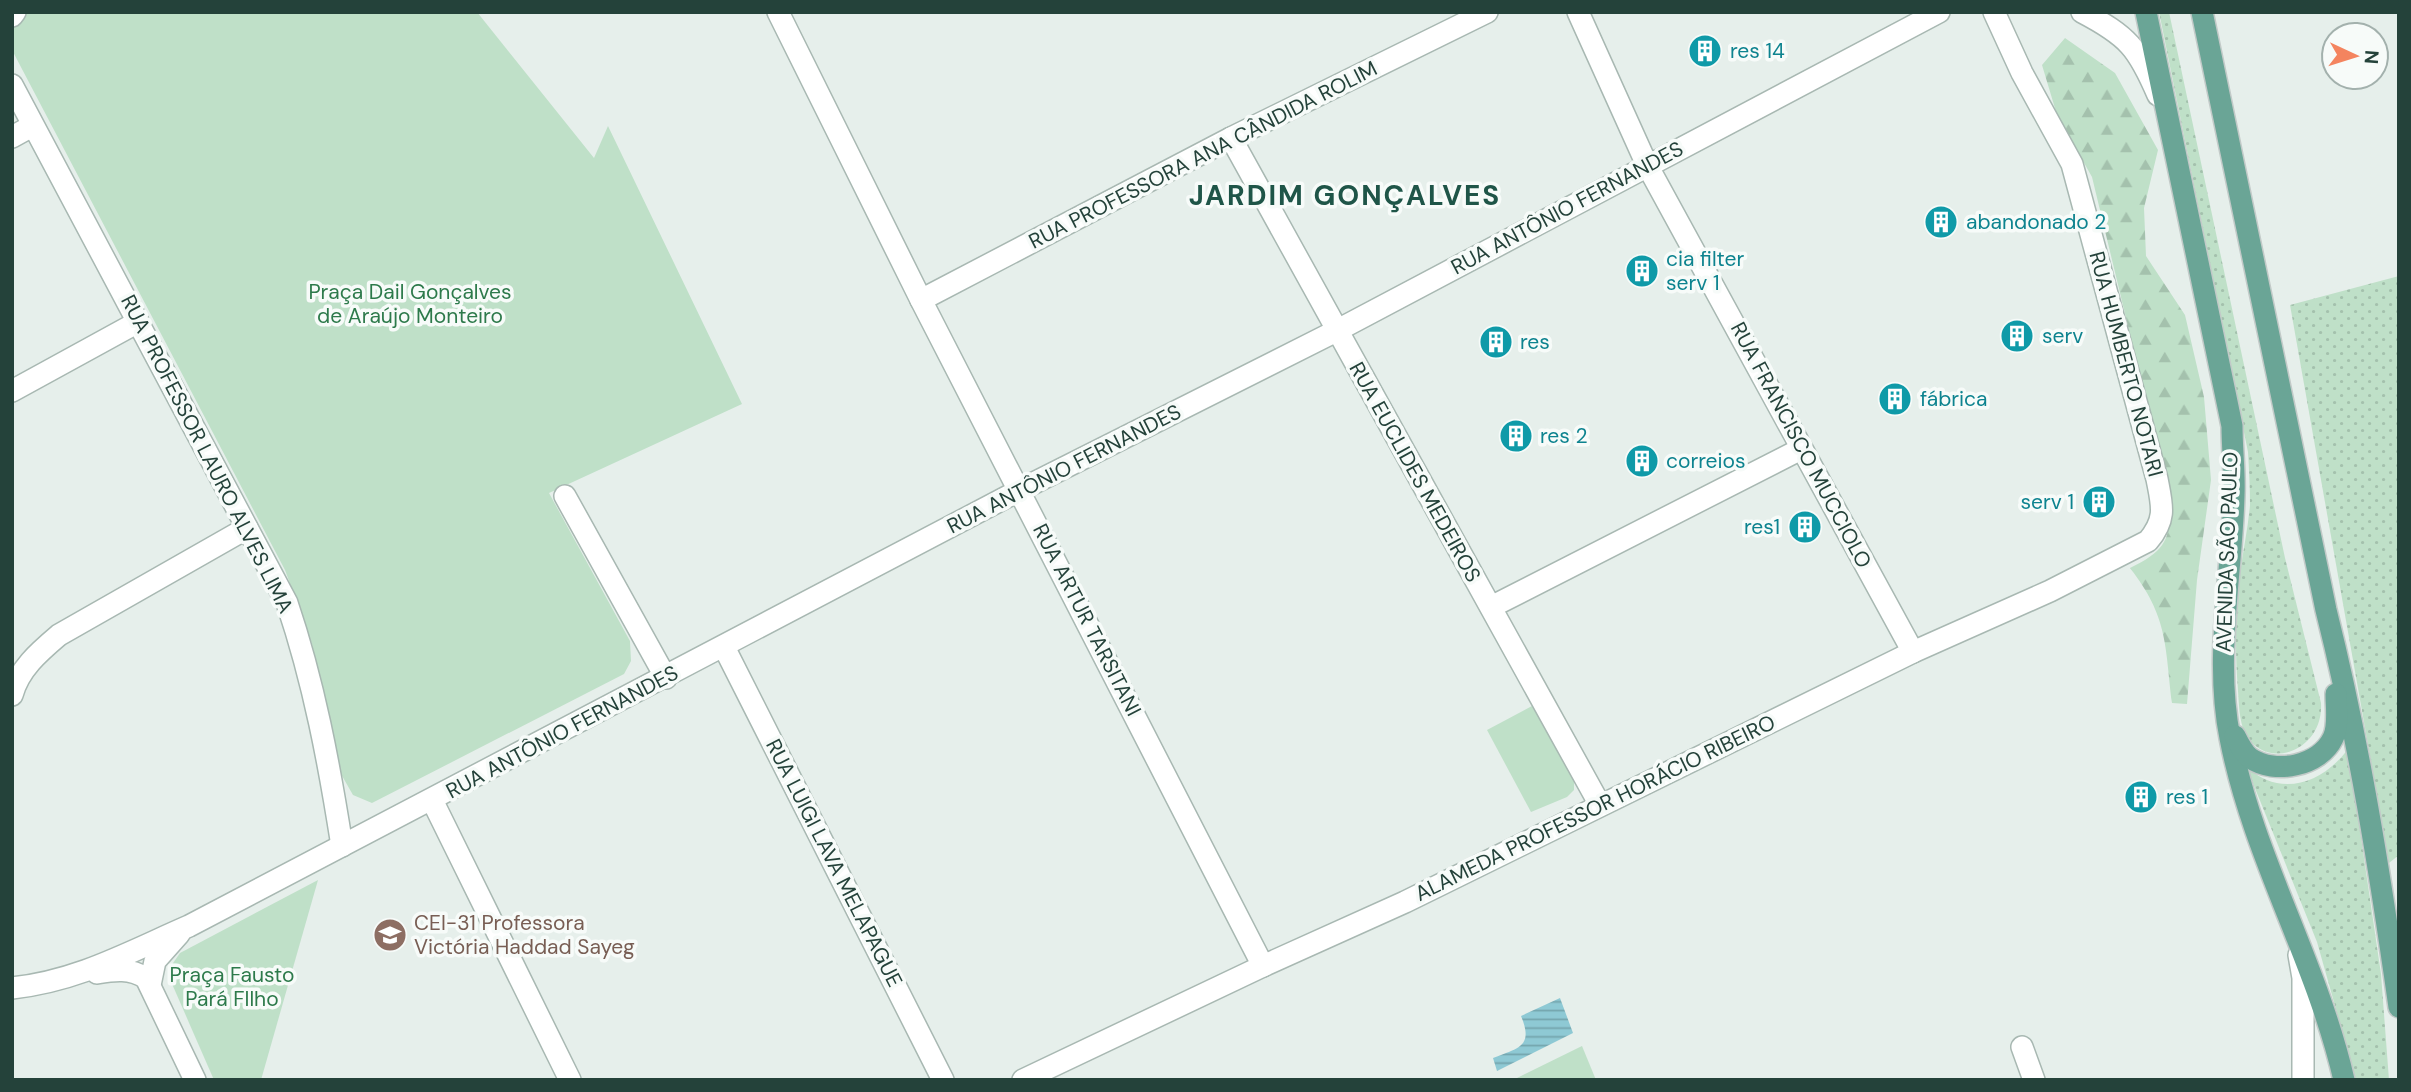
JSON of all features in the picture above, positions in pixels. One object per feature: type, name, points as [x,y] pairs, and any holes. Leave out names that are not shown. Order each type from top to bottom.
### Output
[{"type":"main road","name":"AVENIDA SÃO PAULO","points":[[2146,12],[2232,426],[2234,494],[2222,682],[2230,737],[2247,812],[2334,1040],[2344,1080]]},
{"type":"main road","points":[[2202,12],[2326,610],[2344,683],[2378,856],[2399,1007]]},
{"type":"main road","points":[[2222,682],[2235,737],[2249,758],[2274,768],[2299,765],[2315,758],[2333,739],[2336,720],[2336,681],[2326,610]]},
{"type":"street","name":"RUA ARTUR TARSITANI","points":[[778,12],[921,300],[1263,966]]},
{"type":"street","name":"RUA PROFESSORA ANA CÂNDIDA ROLIM","points":[[921,300],[1231,138],[1487,12]]},
{"type":"street","name":"RUA FRANCISCO MUCCIOLO","points":[[1578,12],[1647,165],[1913,652]]},
{"type":"street","name":"RUA ANTÔNIO FERNANDES","points":[[12,988],[56,982],[77,975],[189,926],[1020,490],[1336,331],[1940,12]]},
{"type":"street","points":[[2082,12],[2129,41],[2143,60],[2171,126]]},
{"type":"street","name":"RUA HUMBERTO NOTARI","points":[[2002,18],[2072,164],[2157,479],[2162,508],[2160,527]]},
{"type":"street","name":"RUA PROFESSOR LAURO ALVES LIMA","points":[[12,85],[287,603],[309,669],[329,758],[342,845]]},
{"type":"street","points":[[12,136],[33,126]]},
{"type":"street","name":"RUA EUCLIDES MEDEIROS","points":[[1231,138],[1600,805]]},
{"type":"street","points":[[12,391],[138,322]]},
{"type":"street","points":[[1491,607],[1801,449]]},
{"type":"street","points":[[565,495],[666,678]]},
{"type":"street","name":"ALAMEDA PROFESSOR HORÁCIO RIBEIRO","points":[[1023,1080],[1405,902],[1913,652],[2050,591],[2148,541],[2160,527]]},
{"type":"street","points":[[12,695],[16,681],[34,656],[59,635],[247,528]]},
{"type":"street","name":"RUA LUIGI LAVA MELAPAGUE","points":[[724,647],[943,1080]]},
{"type":"street","points":[[432,800],[570,1080]]},
{"type":"street","name":"RUA ANTÔNIO FERNANDES","points":[[150,985],[155,961],[170,941],[189,926]]},
{"type":"street","points":[[2296,936],[2303,978],[2303,1080]]},
{"type":"street","name":"RUA ANTÔNIO FERNANDES","points":[[77,975],[119,970],[136,971],[150,985]]},
{"type":"street","points":[[150,985],[195,1080]]},
{"type":"street","points":[[2022,1047],[2034,1080]]},
{"type":"green space","name":"Praça Dail Gonçalves de Araújo Monteiro","points":[[477,12],[594,158],[608,126],[742,404],[549,493],[630,641],[631,661],[624,674],[372,803],[353,795],[341,774],[312,644],[285,570],[12,50],[12,13]]},
{"type":"green space","points":[[2159,12],[2169,12],[2285,558],[2321,703],[2319,720],[2313,734],[2304,744],[2279,754],[2266,752],[2254,745],[2245,733],[2240,718],[2236,617],[2250,505],[2248,452]]},
{"type":"green space","points":[[2065,38],[2115,73],[2158,150],[2144,208],[2146,256],[2185,315],[2204,397],[2211,480],[2197,580],[2187,704],[2172,703],[2163,632],[2152,601],[2130,568],[2153,554],[2165,540],[2169,522],[2169,496],[2092,177],[2057,115],[2042,65]]},
{"type":"green space","points":[[2399,276],[2399,855],[2389,863],[2290,305]]},
{"type":"green space","points":[[1532,706],[1574,780],[1574,790],[1567,797],[1531,812],[1487,730]]},
{"type":"green space","points":[[2348,749],[2381,974],[2389,1080],[2356,1080],[2317,942],[2246,766],[2273,782],[2300,783],[2326,771]]},
{"type":"green space","name":"Praça Fausto Pará FIlho","points":[[318,880],[261,1080],[214,1080],[169,977],[171,966],[180,953]]},
{"type":"green space","points":[[1582,1046],[1596,1080],[1513,1080]]},
{"type":"water","points":[[1560,998],[1573,1033],[1497,1071],[1493,1058],[1516,1048],[1524,1040],[1525,1026],[1521,1016]]},
{"type":"place","name":"res 14","points":[[1705,51]]},
{"type":"place","name":"abandonado 2","points":[[1941,222]]},
{"type":"place","name":"cia filter serv 1","points":[[1642,271]]},
{"type":"place","name":"serv","points":[[2017,336]]},
{"type":"place","name":"res","points":[[1496,342]]},
{"type":"place","name":"fábrica","points":[[1895,399]]},
{"type":"place","name":"res 2","points":[[1516,436]]},
{"type":"place","name":"correios","points":[[1642,461]]},
{"type":"place","name":"serv 1","points":[[2099,502]]},
{"type":"place","name":"res1","points":[[1805,527]]},
{"type":"place","name":"res 1","points":[[2141,797]]},
{"type":"place","name":"CEI-31 Professora Victória Haddad Sayeg","points":[[390,935]]},
{"type":"district","name":"JARDIM GONÇALVES","points":[[1345,195]]}]
